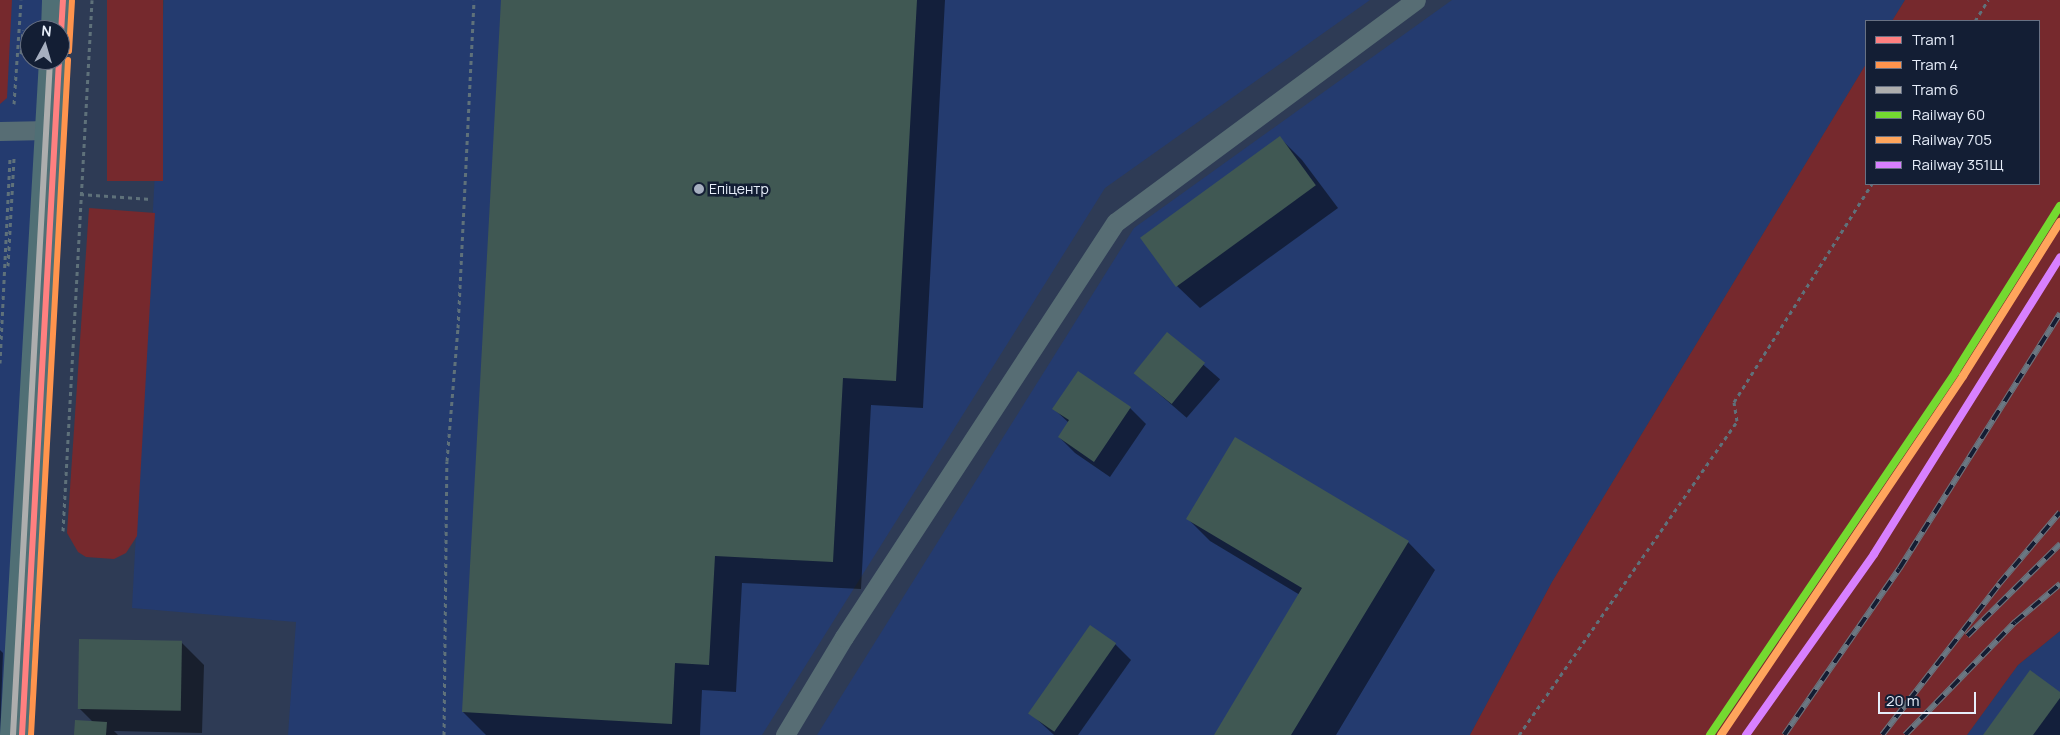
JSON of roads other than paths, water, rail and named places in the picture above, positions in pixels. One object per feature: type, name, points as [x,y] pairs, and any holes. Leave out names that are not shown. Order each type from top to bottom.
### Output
[{"type":"main road","points":[[55,20],[56,0]]},
{"type":"main road","points":[[14,735],[52,70]]},
{"type":"lane","points":[[785,735],[844,638],[1116,222],[1416,0]]},
{"type":"lane","points":[[6,130],[48,130]]},
{"type":"railway","points":[[1784,735],[1899,569],[2060,313]]},
{"type":"railway","points":[[1882,735],[1999,584],[2060,512]]},
{"type":"railway","points":[[1967,636],[2060,544]]},
{"type":"railway","points":[[1905,735],[2015,622],[2060,584]]},
{"type":"tram line","name":"1","points":[[62,20],[63,0]]},
{"type":"tram line","name":"4","points":[[70,34],[72,1]]},
{"type":"tram line","name":"6","points":[[13,735],[49,70]]},
{"type":"tram line","name":"1","points":[[22,735],[58,70]]},
{"type":"tram line","name":"4","points":[[31,735],[67,70]]},
{"type":"rail line","name":"60","points":[[1710,735],[1956,371],[2060,206]]},
{"type":"rail line","name":"705","points":[[1721,735],[1963,376],[2060,222]]},
{"type":"rail line","name":"351Щ","points":[[1746,735],[1874,554],[2060,258]]},
{"type":"place","name":"Епіцентр","points":[[699,189]]}]
